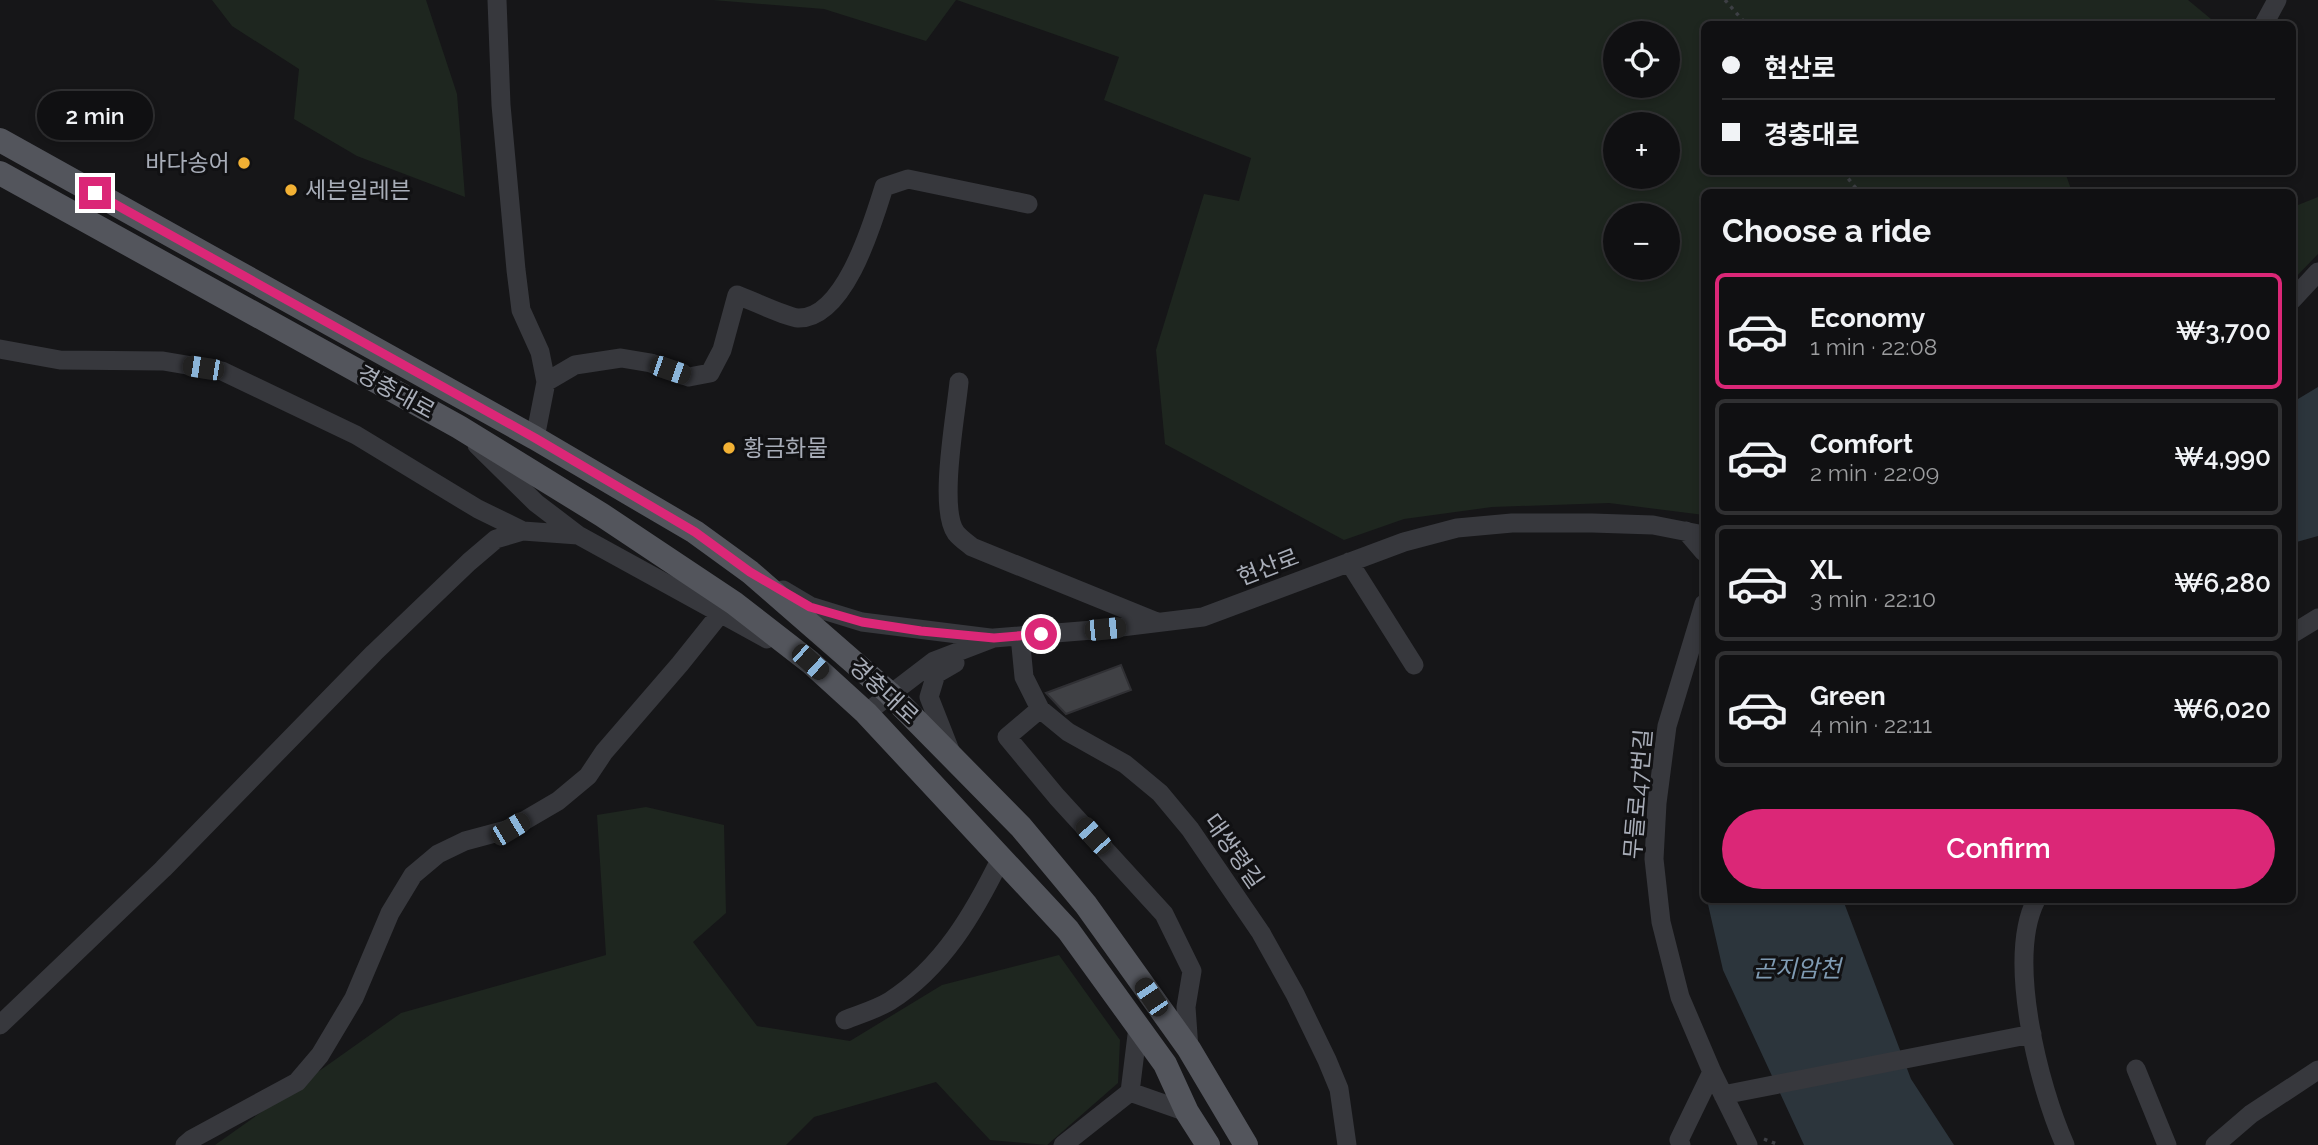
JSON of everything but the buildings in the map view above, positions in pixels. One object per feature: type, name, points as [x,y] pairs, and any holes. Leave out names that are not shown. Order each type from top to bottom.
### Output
[{"type":"main road","name":"경충대로","points":[[0,140],[535,438],[695,532],[750,572],[889,693],[1021,827],[1086,905],[1189,1049],[1246,1145]]},
{"type":"main road","name":"경충대로","points":[[0,173],[459,427],[602,515],[734,603],[810,662],[866,713],[1068,930],[1165,1064],[1187,1112],[1208,1145]]},
{"type":"street","points":[[497,0],[501,105],[516,270],[522,310],[540,352],[546,382],[535,438]]},
{"type":"street","points":[[2266,21],[2277,0]]},
{"type":"street","points":[[546,382],[575,365],[621,358],[651,363],[689,377],[710,373],[722,350],[737,295],[798,318],[815,314],[836,297],[864,248],[884,187],[908,179],[1028,204]]},
{"type":"street","points":[[2296,296],[2318,272]]},
{"type":"street","points":[[0,349],[60,359],[163,361],[222,371],[356,435],[478,509],[523,531]]},
{"type":"street","points":[[959,382],[947,491],[947,511],[955,532],[972,547],[1161,623]]},
{"type":"street","points":[[459,427],[536,503],[578,535],[810,662]]},
{"type":"street","name":"현산로","points":[[866,713],[934,660],[994,638],[1203,617],[1404,542],[1457,528],[1512,523],[1592,523],[1653,525],[1695,533]]},
{"type":"street","points":[[0,1025],[163,869],[374,653],[496,539],[523,531],[578,535]]},
{"type":"street","points":[[1349,562],[1414,665]]},
{"type":"street","points":[[750,572],[810,607],[862,622],[994,638]]},
{"type":"street","points":[[185,1145],[297,1082],[320,1055],[354,998],[390,913],[413,875],[438,854],[465,841],[510,829],[558,801],[589,776],[604,752],[720,614]]},
{"type":"street","name":"무들로47번길","points":[[1701,614],[1667,726],[1657,803],[1654,859],[1661,922],[1680,997],[1712,1072],[1730,1094],[1748,1145]]},
{"type":"street","points":[[2296,632],[2318,618]]},
{"type":"street","name":"대쌍령길","points":[[1020,636],[1024,677],[1040,709],[1068,732],[1125,764],[1160,793],[1190,829],[1261,933],[1295,994],[1339,1089],[1347,1145]]},
{"type":"street","points":[[953,758],[929,697],[936,674],[994,638]]},
{"type":"street","points":[[1040,709],[1007,737],[1057,797],[1164,914],[1192,971],[1186,1007],[1189,1049]]},
{"type":"street","points":[[845,1020],[889,1002],[923,975],[950,946],[981,899],[1001,858]]},
{"type":"street","points":[[2034,903],[2024,948],[2028,1007],[2026,1035],[2055,1124],[2065,1145]]},
{"type":"street","points":[[1063,1145],[1130,1092],[1138,1027]]},
{"type":"street","points":[[1730,1094],[2026,1035]]},
{"type":"street","points":[[2136,1069],[2167,1145]]},
{"type":"street","points":[[2215,1145],[2252,1114],[2318,1070]]},
{"type":"street","points":[[1681,1145],[1679,1140],[1712,1072]]},
{"type":"street","points":[[1130,1092],[1187,1112]]},
{"type":"path","points":[[1725,0],[1743,21]]},
{"type":"path","points":[[1845,175],[1857,189]]},
{"type":"shaded area","points":[[212,0],[426,0],[457,94],[465,197],[357,156],[294,119],[299,69],[232,26]]},
{"type":"shaded area","points":[[713,0],[956,0],[926,41],[824,9]]},
{"type":"shaded area","points":[[957,0],[2188,0],[2212,21],[1701,21],[1701,175],[2066,175],[2071,189],[1701,189],[1701,515],[1609,503],[1492,507],[1404,519],[1344,540],[1165,444],[1156,350],[1204,194],[1239,201],[1251,158],[1104,100],[1119,57]]},
{"type":"shaded area","points":[[2318,197],[2318,254],[2296,277],[2296,206]]},
{"type":"shaded area","points":[[646,807],[724,825],[726,913],[693,942],[757,1026],[850,1041],[942,985],[1059,955],[1120,1040],[1118,1083],[1047,1145],[990,1140],[936,1082],[814,1117],[786,1145],[215,1145],[401,1013],[606,955],[597,815]]},
{"type":"water","points":[[2318,387],[2318,536],[2296,542],[2296,400]]},
{"type":"water","name":"곤지암천","points":[[1708,903],[1844,903],[1911,1079],[1954,1145],[1804,1145],[1723,970]]},
{"type":"place","name":"바다송어","points":[[244,163]]},
{"type":"place","name":"세븐일레븐","points":[[291,190]]},
{"type":"place","name":"황금화물","points":[[729,448]]},
{"type":"route","points":[[95,193],[535,438],[695,532],[750,572],[810,607],[862,622],[921,631],[994,638],[1041,634]]}]
